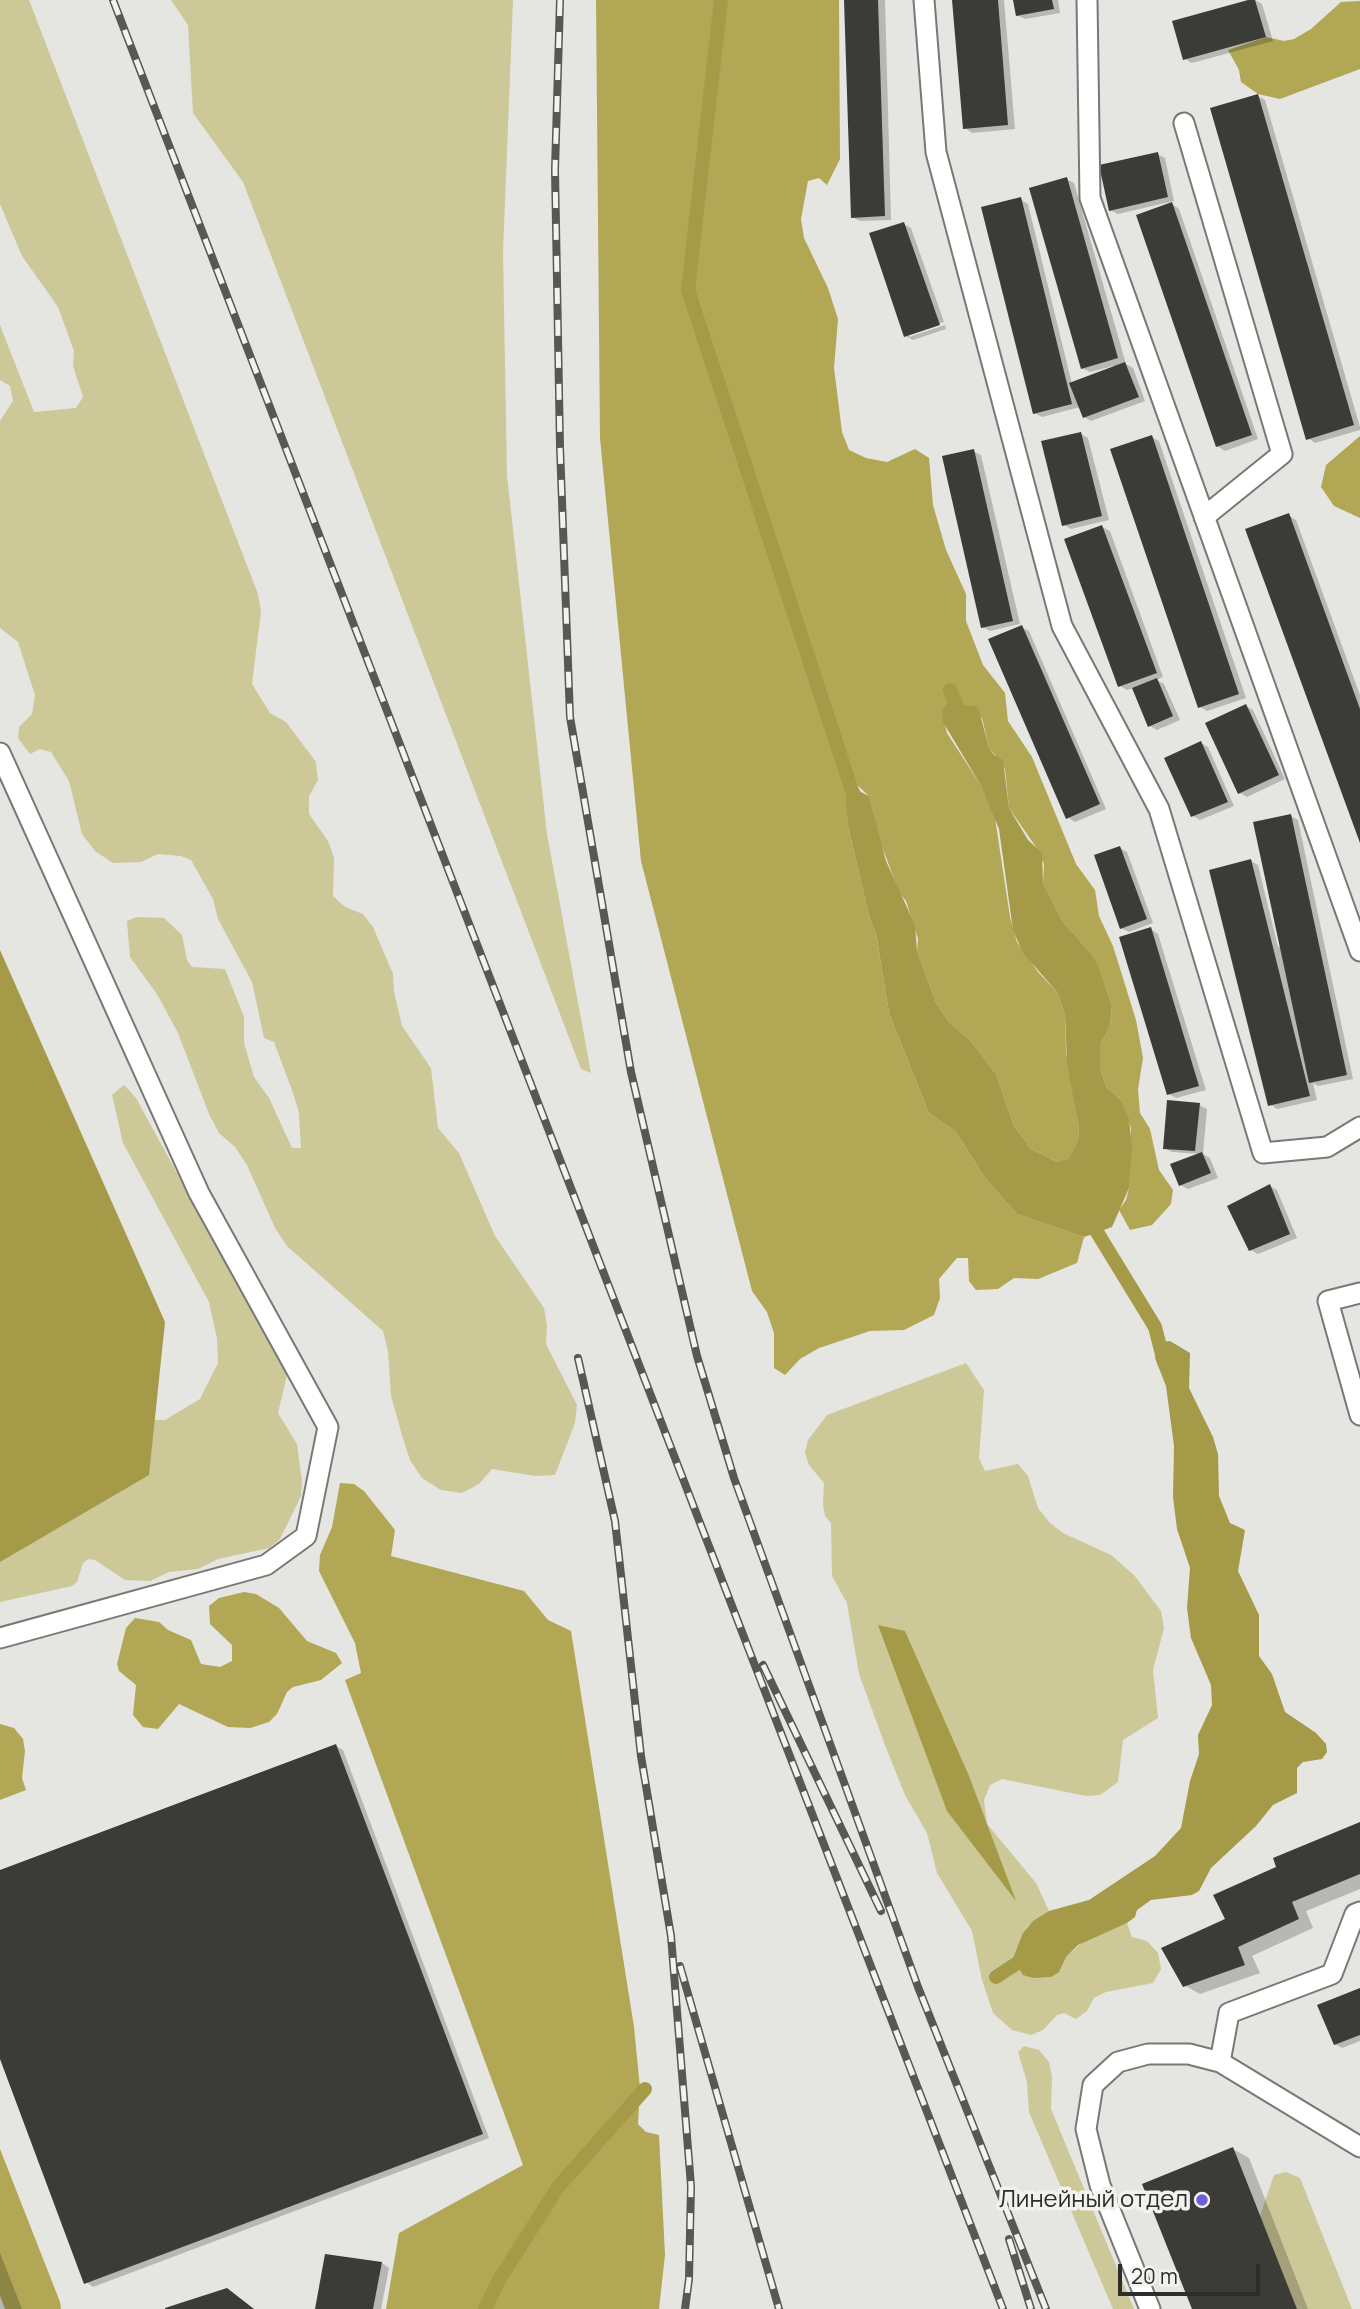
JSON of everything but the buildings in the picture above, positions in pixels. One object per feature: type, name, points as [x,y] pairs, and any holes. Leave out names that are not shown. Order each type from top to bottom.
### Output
[{"type":"lane","points":[[924,0],[936,152],[1062,626],[1159,809],[1263,1153],[1327,1147],[1360,1127]]},
{"type":"lane","points":[[1087,0],[1090,198],[1360,951]]},
{"type":"lane","points":[[1184,123],[1282,454],[1204,517]]},
{"type":"lane","points":[[0,753],[199,1193],[328,1427],[306,1536],[266,1565],[0,1638]]},
{"type":"lane","points":[[1360,1293],[1328,1301],[1360,1415]]},
{"type":"lane","points":[[1220,2062],[1229,2013],[1332,1974],[1355,1914],[1360,1912]]},
{"type":"lane","points":[[1150,2309],[1100,2185],[1086,2129],[1093,2085],[1118,2062],[1148,2054],[1189,2054],[1220,2062],[1360,2147]]},
{"type":"shaded area","points":[[0,0],[29,0],[258,594],[261,611],[252,684],[270,713],[286,722],[316,762],[318,780],[309,796],[309,814],[328,841],[334,858],[333,896],[345,907],[363,914],[373,927],[393,974],[402,1026],[431,1068],[438,1128],[459,1153],[495,1236],[544,1308],[546,1344],[577,1405],[575,1423],[555,1475],[535,1476],[492,1469],[479,1484],[462,1493],[441,1490],[422,1478],[410,1460],[391,1396],[388,1351],[383,1331],[287,1246],[275,1228],[247,1165],[235,1147],[219,1133],[209,1114],[178,1033],[157,994],[130,957],[127,921],[137,917],[164,918],[182,935],[187,960],[192,967],[225,969],[244,1017],[244,1043],[254,1077],[269,1098],[292,1148],[301,1148],[299,1113],[293,1093],[274,1042],[264,1038],[252,982],[218,919],[213,899],[191,860],[181,856],[158,854],[141,862],[113,863],[95,851],[82,834],[69,781],[51,752],[40,749],[30,754],[18,738],[19,727],[32,714],[35,695],[18,642],[0,628],[0,421],[13,401],[10,386],[0,380],[0,325],[34,412],[76,408],[83,397],[73,366],[74,351],[58,307],[22,256],[0,204]]},
{"type":"shaded area","points":[[171,0],[513,0],[503,252],[507,476],[547,834],[591,1073],[581,1069],[243,182],[193,113],[188,25]]},
{"type":"shaded area","points":[[596,0],[839,0],[840,159],[827,185],[819,178],[808,181],[801,219],[804,238],[828,288],[838,319],[834,368],[842,432],[849,450],[866,458],[887,462],[915,449],[929,458],[933,505],[946,550],[966,594],[966,621],[983,665],[1005,693],[1008,721],[1032,757],[1076,864],[1095,890],[1099,916],[1113,946],[1136,1020],[1143,1058],[1138,1089],[1140,1113],[1150,1129],[1159,1170],[1173,1190],[1171,1204],[1152,1225],[1130,1230],[1119,1210],[1126,1200],[1129,1188],[1131,1128],[1121,1100],[1106,1087],[1100,1068],[1100,1045],[1110,1026],[1112,1005],[1106,988],[1089,951],[1063,922],[1043,883],[1044,864],[1036,847],[1009,808],[1005,769],[989,747],[982,718],[942,710],[947,733],[980,784],[995,818],[1010,917],[1017,942],[1038,972],[1057,992],[1065,1014],[1066,1052],[1079,1127],[1078,1140],[1069,1160],[1057,1162],[1031,1149],[1014,1126],[996,1074],[971,1041],[950,1023],[937,1005],[917,951],[918,939],[906,901],[899,892],[880,841],[869,796],[856,784],[847,788],[848,826],[870,920],[876,933],[889,1013],[929,1113],[956,1132],[985,1178],[1017,1214],[1084,1237],[1077,1263],[1038,1279],[1014,1278],[998,1289],[976,1290],[969,1281],[968,1258],[957,1258],[939,1279],[940,1298],[934,1315],[904,1330],[870,1331],[819,1348],[800,1359],[785,1375],[774,1368],[774,1333],[767,1312],[752,1291],[641,861],[600,438]]},
{"type":"shaded area","points":[[1360,1],[1360,69],[1280,99],[1258,94],[1241,82],[1239,70],[1228,50],[1266,37],[1284,41],[1294,39],[1311,29],[1341,2]]},
{"type":"shaded area","points":[[1360,436],[1360,518],[1334,506],[1321,487],[1326,465]]},
{"type":"shaded area","points":[[948,702],[978,707],[989,747],[994,755],[1003,760],[1009,808],[1028,840],[1042,853],[1043,883],[1063,922],[1089,951],[1098,966],[1112,1005],[1110,1026],[1100,1045],[1100,1068],[1106,1087],[1121,1100],[1129,1119],[1132,1148],[1129,1188],[1112,1227],[1084,1237],[1017,1214],[985,1178],[956,1132],[929,1113],[889,1013],[876,933],[870,920],[848,826],[846,799],[850,777],[861,792],[869,796],[886,861],[915,925],[917,951],[937,1005],[950,1023],[971,1041],[996,1074],[1014,1126],[1031,1149],[1057,1162],[1069,1159],[1078,1140],[1079,1127],[1067,1064],[1065,1014],[1057,992],[1023,953],[1013,930],[999,829],[980,784],[943,722],[942,710]]},
{"type":"shaded area","points":[[0,950],[165,1322],[149,1475],[0,1562]]},
{"type":"shaded area","points":[[124,1085],[136,1098],[287,1375],[278,1413],[297,1444],[301,1496],[280,1539],[269,1548],[218,1559],[198,1569],[169,1572],[150,1581],[125,1580],[95,1560],[88,1559],[83,1563],[77,1582],[72,1586],[0,1602],[0,1423],[165,1420],[200,1399],[218,1363],[217,1338],[209,1302],[123,1143],[112,1095]]},
{"type":"shaded area","points":[[1170,1341],[1190,1353],[1189,1388],[1213,1437],[1218,1454],[1219,1496],[1230,1523],[1245,1530],[1238,1571],[1259,1615],[1259,1656],[1272,1674],[1285,1712],[1316,1733],[1326,1744],[1327,1752],[1322,1759],[1303,1762],[1297,1768],[1297,1793],[1273,1805],[1256,1826],[1211,1868],[1199,1891],[1192,1895],[1151,1900],[1137,1910],[1135,1917],[1127,1923],[1078,1945],[1066,1957],[1059,1972],[1051,1977],[1033,1978],[1023,1975],[1013,1958],[1023,1933],[1033,1921],[1049,1911],[1089,1900],[1155,1856],[1181,1828],[1190,1781],[1199,1754],[1198,1735],[1212,1705],[1211,1685],[1191,1638],[1187,1608],[1190,1568],[1177,1529],[1173,1497],[1174,1446],[1166,1386],[1155,1358],[1162,1342]]},
{"type":"shaded area","points":[[966,1363],[984,1390],[979,1458],[985,1471],[1018,1464],[1028,1476],[1038,1508],[1049,1522],[1063,1533],[1111,1555],[1134,1575],[1161,1611],[1164,1628],[1153,1670],[1158,1718],[1123,1740],[1118,1782],[1100,1795],[1086,1796],[1002,1779],[990,1785],[984,1800],[987,1824],[1036,1883],[1049,1911],[1027,1927],[1013,1958],[1066,1957],[1085,1940],[1127,1923],[1132,1937],[1147,1941],[1158,1953],[1161,1969],[1153,1983],[1106,1992],[1094,1998],[1087,2011],[1076,2019],[1064,2013],[1057,2015],[1043,2030],[1031,2035],[1012,2030],[993,2013],[982,1980],[972,1931],[937,1873],[927,1833],[905,1795],[885,1745],[859,1674],[847,1603],[832,1576],[831,1523],[825,1516],[824,1483],[809,1465],[805,1453],[808,1440],[827,1415]]},
{"type":"shaded area","points":[[340,1483],[354,1484],[364,1491],[395,1530],[391,1556],[524,1591],[548,1620],[571,1631],[634,2027],[640,2088],[638,2124],[646,2132],[659,2135],[665,2255],[659,2309],[386,2309],[399,2233],[523,2165],[345,1680],[361,1673],[355,1643],[319,1571],[320,1555],[332,1527]]},
{"type":"shaded area","points":[[244,1592],[256,1594],[279,1608],[307,1641],[336,1653],[342,1663],[321,1680],[293,1687],[287,1692],[277,1714],[269,1722],[250,1728],[228,1727],[179,1704],[158,1729],[143,1727],[133,1715],[136,1685],[119,1671],[117,1664],[126,1628],[135,1618],[159,1622],[168,1630],[191,1640],[201,1664],[220,1667],[232,1661],[232,1645],[210,1624],[209,1606],[219,1598]]},
{"type":"shaded area","points":[[878,1625],[905,1631],[969,1776],[1016,1901],[947,1811]]},
{"type":"shaded area","points":[[0,1724],[14,1728],[23,1739],[25,1751],[22,1778],[26,1790],[0,1800]]},
{"type":"shaded area","points":[[1024,2046],[1039,2050],[1049,2062],[1052,2077],[1051,2109],[1134,2309],[1113,2309],[1029,2112],[1027,2082],[1018,2052]]},
{"type":"shaded area","points":[[0,2149],[61,2309],[5,2309],[0,2296]]},
{"type":"shaded area","points":[[1286,2172],[1300,2178],[1352,2309],[1297,2309],[1260,2216],[1274,2175]]},
{"type":"waterway","points":[[721,0],[688,290],[855,800]]},
{"type":"waterway","points":[[950,690],[963,720]]},
{"type":"waterway","points":[[1089,1219],[1155,1327],[1164,1362]]},
{"type":"waterway","points":[[996,1977],[1031,1954]]},
{"type":"waterway","points":[[485,2309],[499,2280],[558,2187],[645,2089]]},
{"type":"railway","points":[[113,0],[1003,2309]]},
{"type":"railway","points":[[560,0],[555,170],[560,447],[570,717],[631,1072],[697,1356],[734,1478],[918,1987],[1046,2309]]},
{"type":"railway","points":[[578,1358],[615,1521],[641,1756],[671,1936],[691,2186],[689,2279],[685,2309]]},
{"type":"railway","points":[[763,1665],[881,1911]]},
{"type":"railway","points":[[680,1966],[779,2309]]},
{"type":"railway","points":[[1009,2239],[1031,2309]]},
{"type":"place","name":"Линейный отдел","points":[[1202,2200]]}]
